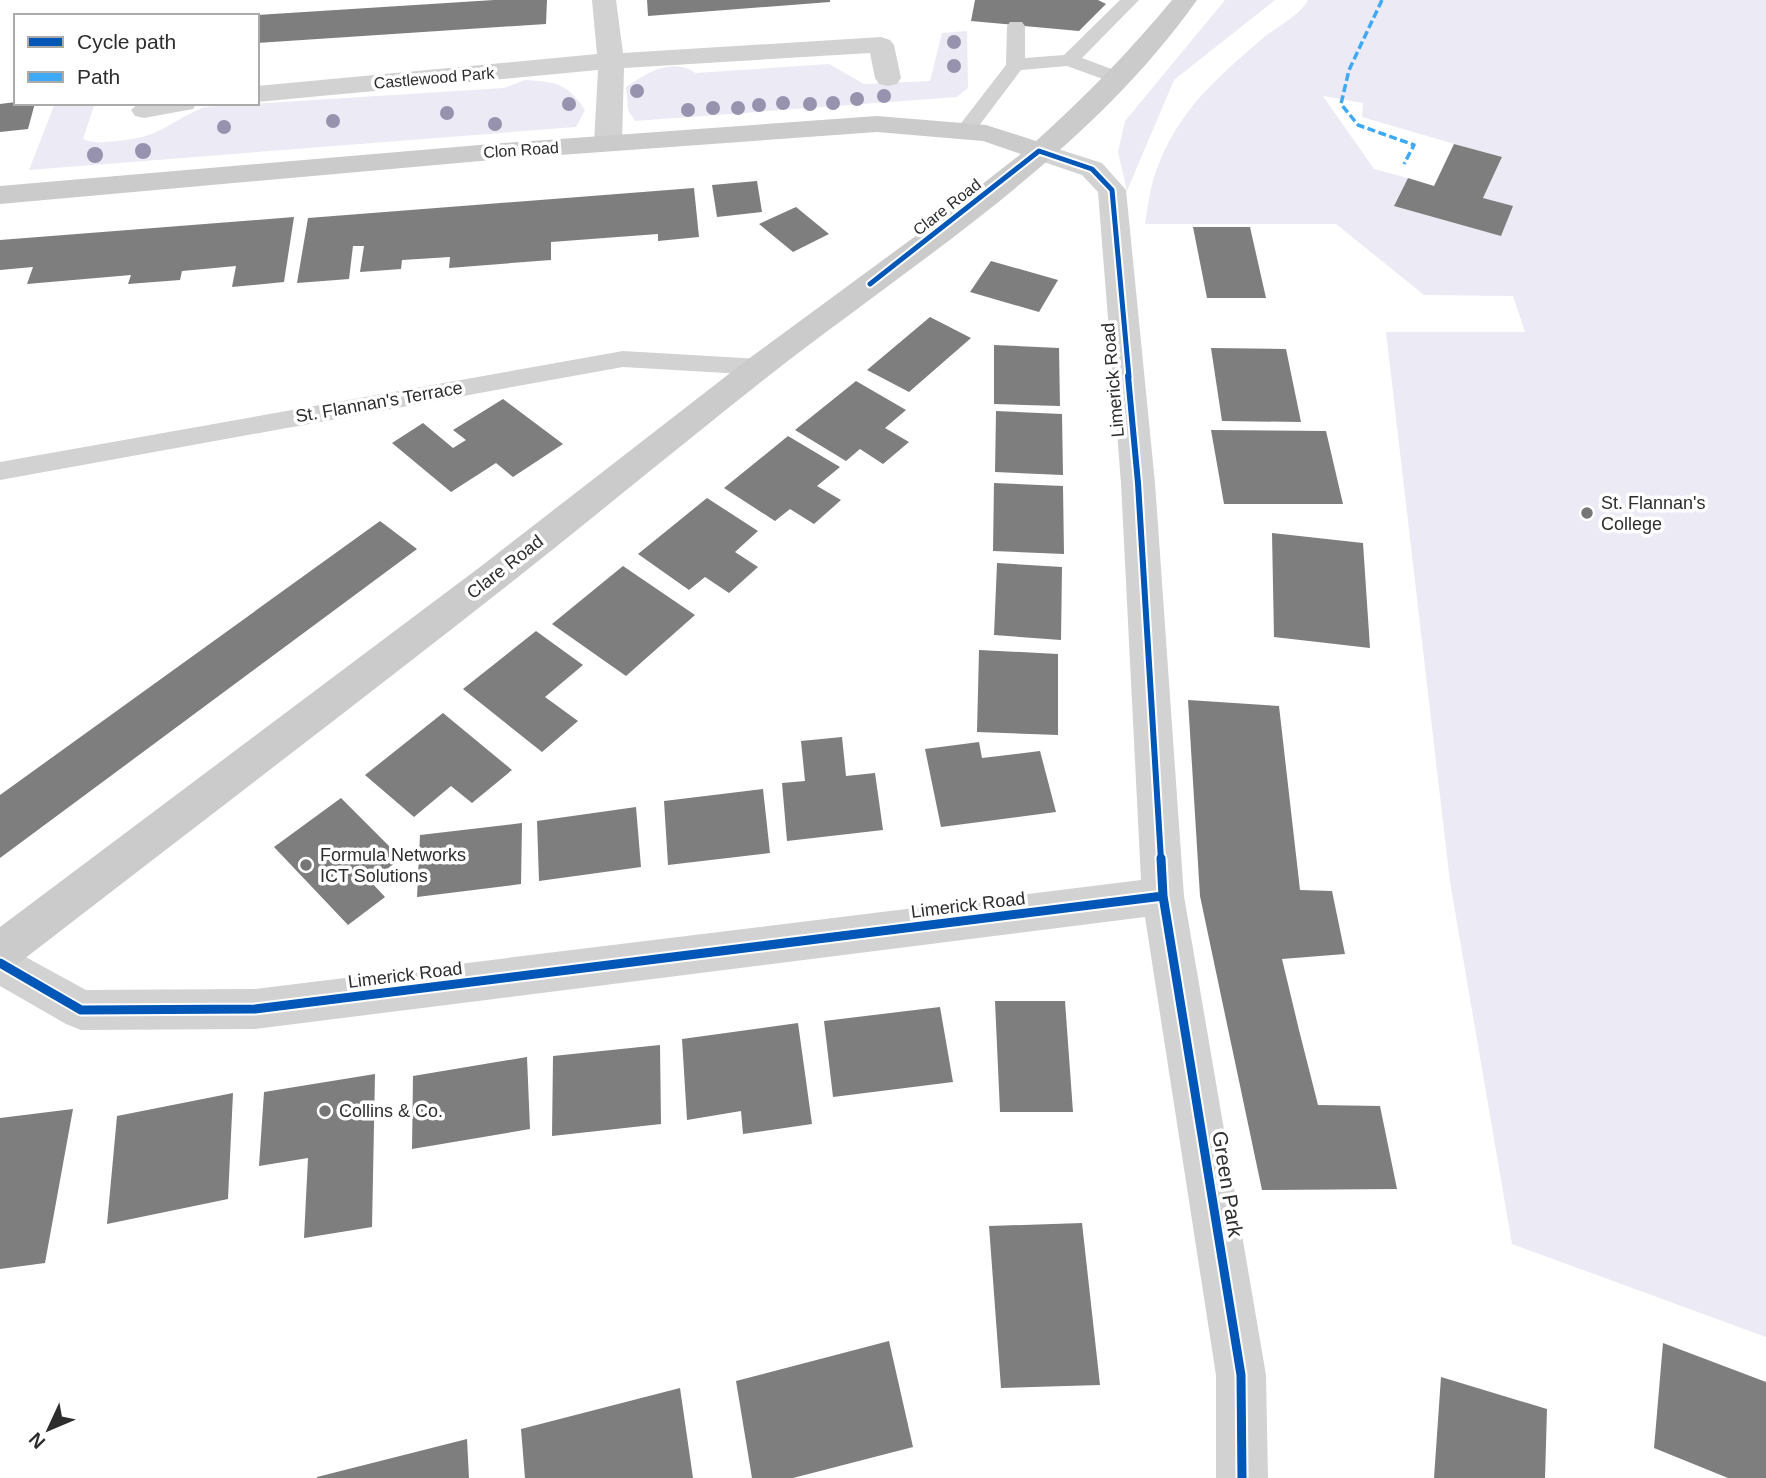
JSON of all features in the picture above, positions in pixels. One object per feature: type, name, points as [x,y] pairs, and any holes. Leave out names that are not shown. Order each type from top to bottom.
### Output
[{"type":"main road","name":"Clare Road","points":[[0,952],[495,575],[760,367],[976,203],[1088,109],[1156,39],[1185,0]]},
{"type":"main road","name":"Clon Road","points":[[0,195],[608,143],[877,124],[986,133],[1039,151]]},
{"type":"street","points":[[604,0],[611,61],[608,143]]},
{"type":"street","name":"Castlewood Park","points":[[259,94],[611,61],[881,45],[888,78]]},
{"type":"street","points":[[144,110],[173,105]]},
{"type":"street","name":"Limerick Road","points":[[0,963],[81,1010],[256,1009],[1163,897],[1138,483],[1112,190],[1092,169],[1039,151]]},
{"type":"street","name":"Green Park","points":[[1163,897],[1241,1375],[1242,1478]]},
{"type":"lane","points":[[1069,60],[1130,0]]},
{"type":"lane","points":[[965,131],[1016,65],[1016,26]]},
{"type":"lane","points":[[1016,65],[1069,60],[1118,78]]},
{"type":"lane","name":"St. Flannan's Terrace","points":[[0,471],[623,359],[760,367]]},
{"type":"shaded area","points":[[1225,0],[1275,0],[1174,80],[1127,191],[1118,152],[1125,121]]},
{"type":"shaded area","name":"St. Flannan's College","points":[[1308,0],[1766,0],[1766,1337],[1512,1244],[1450,882],[1386,332],[1525,332],[1513,296],[1424,295],[1336,224],[1145,224],[1156,171],[1165,149],[1187,113],[1229,68]],"holes":[[[1323,96],[1363,103],[1362,117],[1502,158],[1483,198],[1394,205],[1408,178],[1374,169]]]},
{"type":"shaded area","points":[[967,31],[968,88],[957,97],[635,121],[628,110],[626,87],[651,72],[669,66],[687,68],[696,73],[829,64],[864,84],[930,81],[942,33]]},
{"type":"shaded area","points":[[525,80],[553,83],[573,94],[585,110],[576,127],[29,170],[54,105],[94,105],[83,139],[103,142],[143,137],[204,107],[504,88]]},
{"type":"building","points":[[494,0],[547,0],[546,24],[259,43],[259,15]]},
{"type":"building","points":[[647,0],[830,0],[830,2],[648,16]]},
{"type":"building","points":[[975,0],[1098,0],[1106,4],[1079,31],[971,21]]},
{"type":"building","points":[[14,102],[14,105],[34,105],[28,129],[0,132],[0,104]]},
{"type":"building","points":[[1454,144],[1502,157],[1483,198],[1513,206],[1501,236],[1394,206],[1408,178],[1434,186]]},
{"type":"building","points":[[757,181],[762,212],[717,217],[712,185]]},
{"type":"building","points":[[694,188],[699,237],[658,241],[658,234],[551,242],[551,260],[449,268],[450,257],[402,260],[401,269],[360,272],[364,246],[353,246],[349,279],[297,283],[308,218]]},
{"type":"building","points":[[796,207],[829,234],[793,252],[759,224]]},
{"type":"building","points":[[294,217],[284,282],[232,287],[236,266],[182,271],[180,280],[128,284],[131,275],[27,284],[33,267],[0,270],[0,240]]},
{"type":"building","points":[[1193,227],[1250,227],[1266,298],[1207,298]]},
{"type":"building","points":[[991,261],[1058,280],[1039,312],[970,292]]},
{"type":"building","points":[[930,317],[971,338],[909,392],[867,370]]},
{"type":"building","points":[[994,345],[1059,348],[1060,406],[994,404]]},
{"type":"building","points":[[1211,348],[1286,349],[1301,422],[1222,421]]},
{"type":"building","points":[[856,381],[906,410],[885,428],[909,442],[883,464],[860,449],[846,461],[795,430]]},
{"type":"building","points":[[503,399],[563,444],[513,477],[496,463],[451,492],[392,443],[423,423],[453,448],[466,440],[453,430]]},
{"type":"building","points":[[996,411],[1062,414],[1063,475],[995,472]]},
{"type":"building","points":[[1211,430],[1326,431],[1343,504],[1224,504]]},
{"type":"building","points":[[788,436],[840,467],[817,486],[841,500],[814,524],[790,509],[775,521],[724,488]]},
{"type":"building","points":[[994,483],[1063,486],[1064,554],[993,551]]},
{"type":"building","points":[[707,498],[758,531],[735,552],[758,567],[729,593],[705,577],[689,590],[638,554]]},
{"type":"building","points":[[380,521],[417,549],[0,858],[0,795]]},
{"type":"building","points":[[1272,533],[1363,543],[1370,648],[1274,637]]},
{"type":"building","points":[[997,563],[1062,567],[1061,640],[994,635]]},
{"type":"building","points":[[623,566],[695,615],[626,676],[552,624]]},
{"type":"building","points":[[536,631],[583,665],[545,697],[578,721],[542,752],[463,689]]},
{"type":"building","points":[[979,650],[1058,654],[1058,735],[977,732]]},
{"type":"building","points":[[1188,700],[1279,706],[1300,890],[1332,891],[1345,954],[1282,959],[1299,1030],[1318,1105],[1380,1106],[1397,1189],[1262,1190],[1200,896]]},
{"type":"building","points":[[443,713],[512,770],[472,803],[451,786],[414,817],[365,775]]},
{"type":"building","points":[[842,737],[846,776],[875,773],[883,830],[787,841],[782,783],[805,781],[801,741]]},
{"type":"building","points":[[979,742],[982,758],[1040,751],[1056,812],[941,827],[925,749]]},
{"type":"building","points":[[763,789],[770,853],[668,865],[664,801]]},
{"type":"building","points":[[341,798],[401,858],[371,882],[385,897],[348,925],[274,847]]},
{"type":"building","points":[[636,807],[641,867],[539,881],[537,821]]},
{"type":"building","points":[[522,823],[521,884],[417,897],[420,835]]},
{"type":"building","points":[[995,1001],[1065,1001],[1073,1112],[1000,1112]]},
{"type":"building","points":[[940,1007],[953,1082],[833,1097],[824,1021]]},
{"type":"building","points":[[798,1023],[812,1124],[743,1134],[741,1111],[687,1120],[682,1039]]},
{"type":"building","points":[[660,1045],[661,1124],[552,1136],[553,1056]]},
{"type":"building","points":[[527,1057],[530,1129],[412,1149],[413,1076]]},
{"type":"building","points":[[375,1074],[372,1227],[304,1238],[308,1158],[259,1166],[264,1092]]},
{"type":"building","points":[[233,1093],[228,1199],[107,1224],[117,1116]]},
{"type":"building","points":[[73,1109],[45,1263],[0,1269],[0,1118]]},
{"type":"building","points":[[1082,1223],[1100,1385],[1001,1388],[989,1226]]},
{"type":"building","points":[[889,1341],[913,1447],[793,1478],[752,1478],[736,1381]]},
{"type":"building","points":[[1663,1343],[1766,1382],[1766,1478],[1728,1478],[1654,1448]]},
{"type":"building","points":[[1441,1377],[1547,1409],[1545,1478],[1434,1478]]},
{"type":"building","points":[[680,1388],[693,1478],[525,1478],[521,1429]]},
{"type":"building","points":[[467,1439],[469,1478],[317,1478],[317,1477]]},
{"type":"marked path","points":[[1382,0],[1349,70],[1341,104],[1358,125],[1414,145],[1404,164]]},
{"type":"cycle path","points":[[870,284],[1039,151],[1092,169],[1112,190],[1138,483],[1163,896],[1241,1375],[1242,1478]]},
{"type":"cycle path","points":[[0,963],[81,1010],[255,1009],[1163,896]]},
{"type":"place","name":"St. Flannan's College","points":[[1587,513]]},
{"type":"place","name":"Formula Networks ICT Solutions","points":[[306,865]]},
{"type":"place","name":"Collins & Co.","points":[[325,1111]]}]
